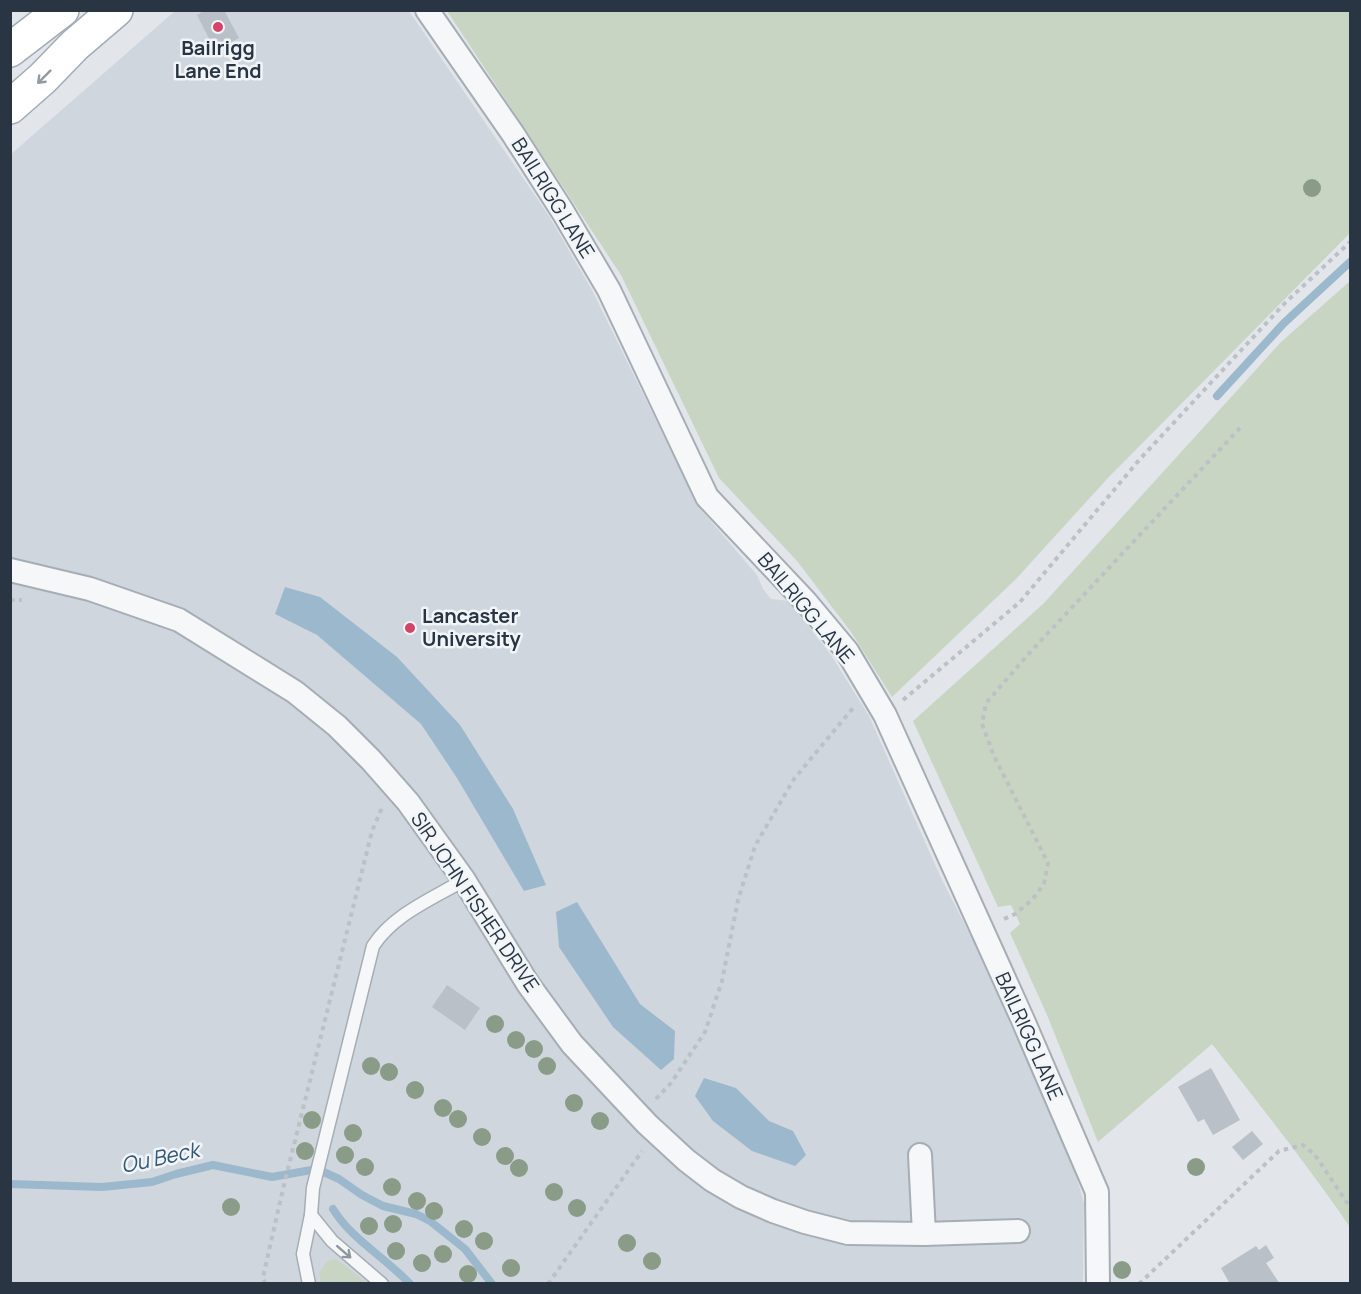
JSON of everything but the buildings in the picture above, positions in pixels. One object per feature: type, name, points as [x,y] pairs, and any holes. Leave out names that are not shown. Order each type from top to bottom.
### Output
[{"type":"main road","points":[[10,107],[75,45],[116,10]]},
{"type":"main road","points":[[10,50],[57,14],[75,45]]},
{"type":"street","name":"BAILRIGG LANE","points":[[427,10],[513,134],[609,290],[707,497],[806,602],[847,651],[885,716],[1097,1192],[1098,1284]]},
{"type":"street","name":"SIR JOHN FISHER DRIVE","points":[[10,570],[90,589],[179,620],[295,692],[337,726],[408,802],[464,880],[528,984],[572,1044],[647,1124],[703,1173],[741,1197],[805,1222],[849,1233],[924,1234],[1018,1231]]},
{"type":"street","points":[[920,1155],[924,1234]]},
{"type":"lane","points":[[309,1284],[303,1254],[312,1215],[313,1188],[373,946],[382,932],[398,918],[464,880]]},
{"type":"lane","points":[[312,1215],[332,1241],[382,1284]]},
{"type":"path","points":[[885,716],[1020,602],[1140,459],[1285,303],[1350,242]]},
{"type":"path","points":[[982,930],[1015,914],[1032,900],[1044,884],[1048,863],[994,756],[982,724],[986,703],[1033,649],[1240,428]]},
{"type":"path","points":[[10,600],[29,600]]},
{"type":"path","points":[[658,1105],[654,1100],[671,1083],[705,1032],[722,981],[738,900],[755,846],[795,779],[859,699],[871,692]]},
{"type":"path","points":[[265,1284],[263,1277],[283,1189],[372,831],[383,805],[388,812]]},
{"type":"path","points":[[548,1284],[643,1150],[638,1144]]},
{"type":"path","points":[[1139,1284],[1279,1151],[1303,1145],[1315,1155],[1350,1207]]},
{"type":"shaded area","name":"Lancaster University","points":[[175,11],[409,11],[549,216],[592,290],[698,506],[757,575],[763,589],[771,599],[789,601],[831,655],[869,716],[942,880],[981,956],[1075,1171],[1084,1204],[1083,1283],[11,1283],[10,155]]},
{"type":"green space","points":[[447,11],[1350,11],[1350,233],[1107,479],[1016,579],[892,697],[851,632],[797,561],[719,478],[621,275]]},
{"type":"green space","points":[[1350,281],[1350,1227],[1300,1157],[1212,1044],[1098,1142],[1047,1015],[1010,933],[1020,924],[1011,905],[998,907],[913,721],[1044,603],[1281,342]]},
{"type":"green space","points":[[336,1259],[367,1283],[321,1283],[319,1273],[327,1261]]},
{"type":"water","points":[[285,587],[320,597],[397,657],[460,725],[513,809],[546,885],[524,891],[457,778],[421,724],[317,635],[275,614]]},
{"type":"water","points":[[577,902],[640,1004],[675,1031],[674,1059],[661,1070],[613,1027],[559,947],[556,912]]},
{"type":"water","points":[[704,1078],[736,1088],[769,1121],[793,1131],[806,1155],[795,1166],[752,1151],[713,1121],[695,1096]]},
{"type":"waterway","points":[[1217,396],[1284,323],[1350,262]]},
{"type":"waterway","name":"Ou Beck","points":[[10,1184],[102,1187],[152,1182],[213,1165],[272,1177],[317,1169],[339,1179],[383,1206],[416,1214],[430,1221],[465,1249],[492,1284]]},
{"type":"waterway","points":[[333,1209],[359,1239],[410,1284]]},
{"type":"place","name":"Bailrigg Lane End","points":[[218,27]]},
{"type":"place","name":"Lancaster University","points":[[410,628]]}]
